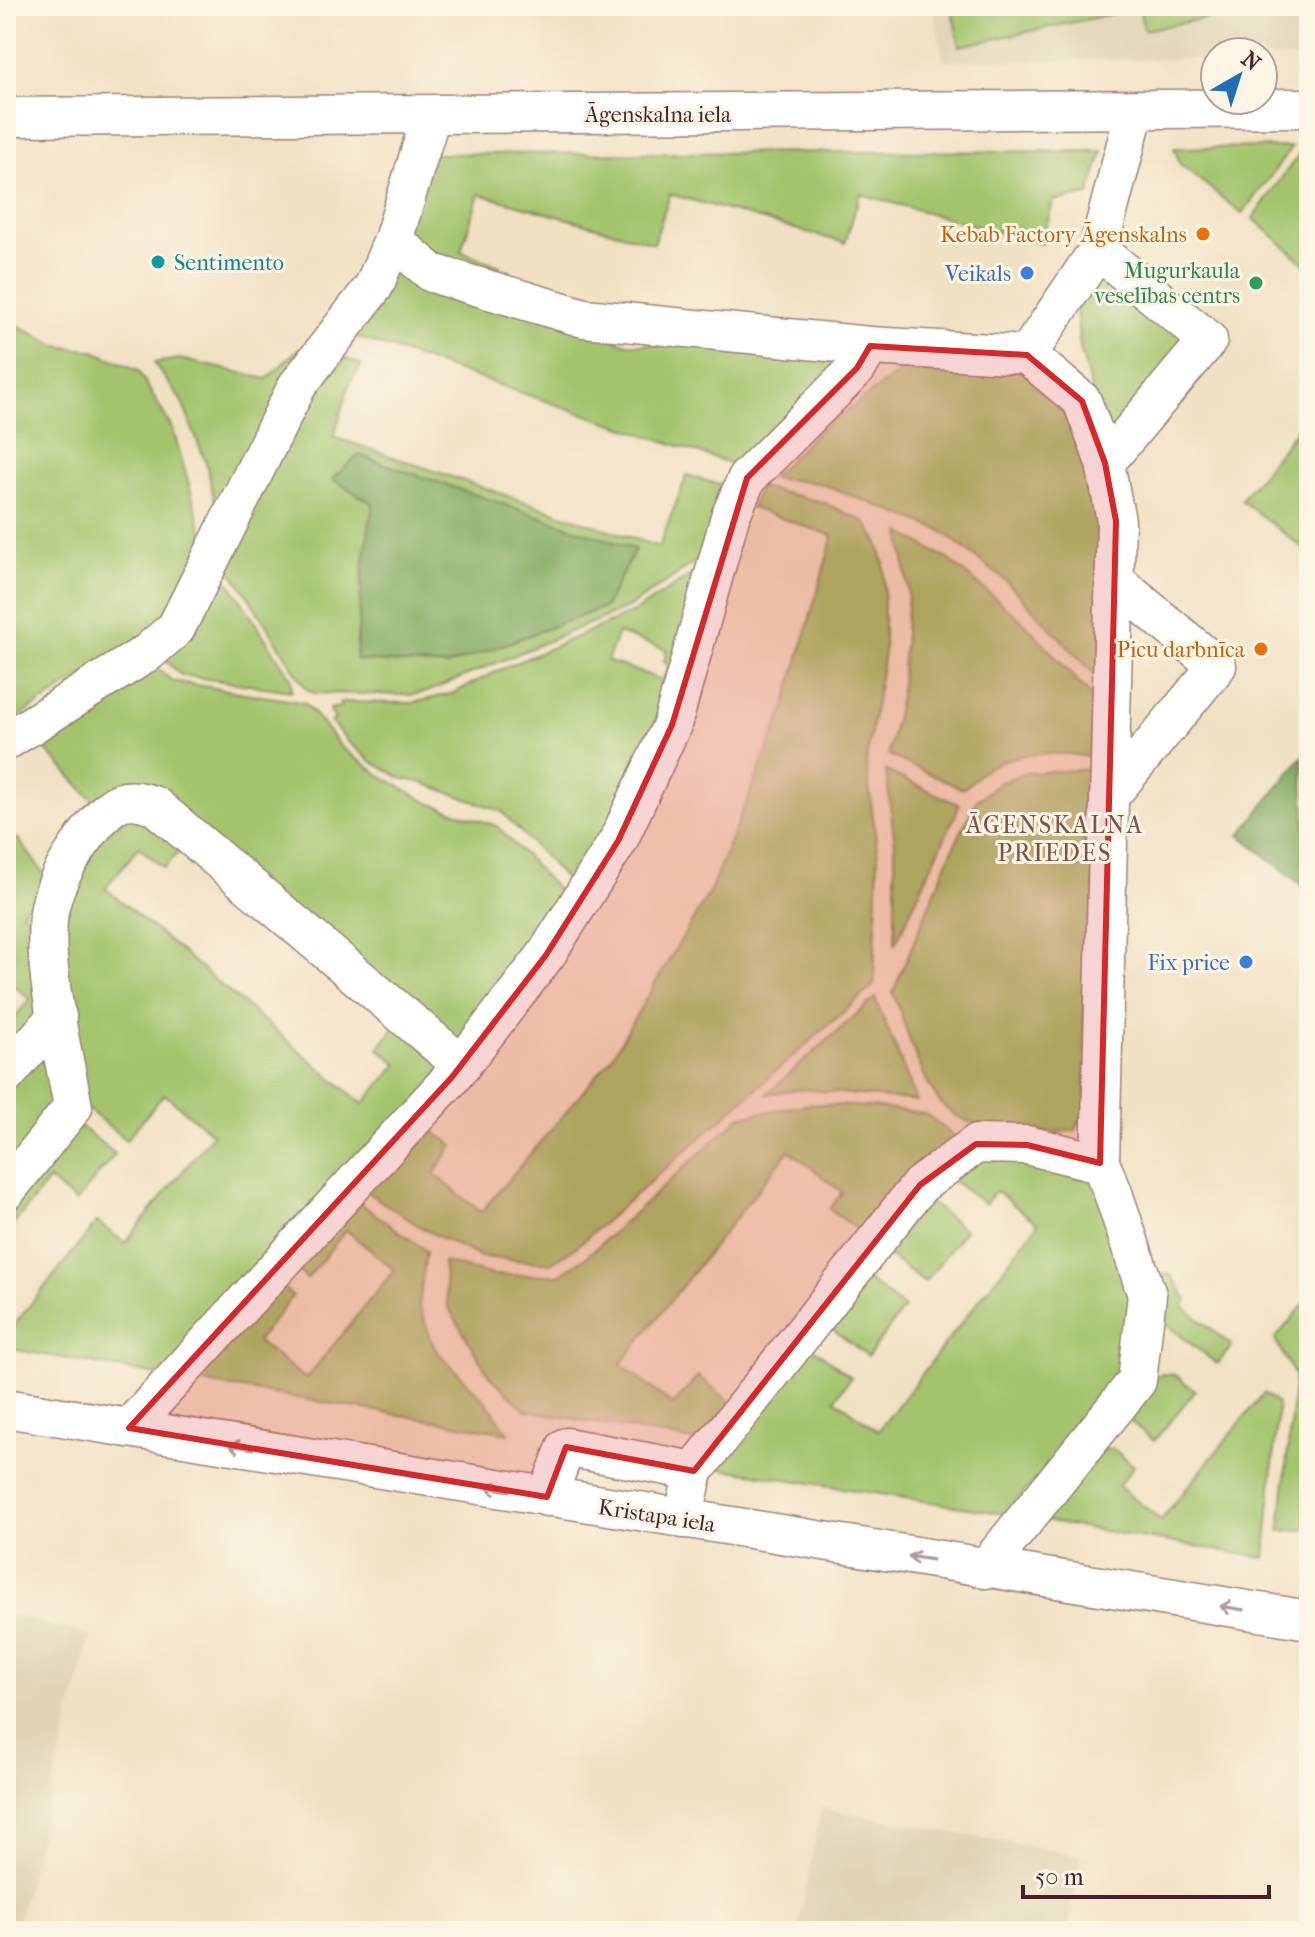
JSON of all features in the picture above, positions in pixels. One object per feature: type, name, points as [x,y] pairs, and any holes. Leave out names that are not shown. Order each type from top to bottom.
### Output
[{"type":"street","name":"Āgenskalna iela","points":[[6,117],[1309,108]]},
{"type":"street","points":[[1027,355],[1098,250],[1135,110]]},
{"type":"street","points":[[6,741],[147,653],[176,628],[297,386],[374,286],[393,240],[431,116]]},
{"type":"street","points":[[393,240],[432,273],[584,318],[870,346],[1027,355],[1082,401],[1105,463],[1116,521],[1100,1163],[1147,1295],[1137,1381],[985,1569]]},
{"type":"street","points":[[1098,250],[1208,340],[1105,463]]},
{"type":"street","points":[[129,1428],[462,1065],[546,955],[618,841],[672,725],[730,517],[747,478],[857,368],[870,346]]},
{"type":"street","points":[[1109,797],[1217,666],[1115,581]]},
{"type":"street","points":[[6,1191],[73,1107],[57,1016],[48,935],[50,907],[74,851],[98,821],[123,800],[136,798],[155,806],[462,1065]]},
{"type":"street","points":[[6,1075],[57,1016]]},
{"type":"street","points":[[683,1519],[694,1471],[920,1185],[976,1144],[1027,1145],[1100,1163]]},
{"type":"street","name":"Kristapa iela","points":[[6,1408],[1309,1620]]},
{"type":"street","points":[[547,1497],[566,1447],[694,1471]]},
{"type":"highlighted area","points":[[870,346],[1027,355],[1082,401],[1105,463],[1116,521],[1100,1163],[1027,1145],[976,1144],[920,1185],[694,1471],[566,1447],[547,1497],[129,1428],[452,1077],[546,955],[618,841],[672,725],[747,478],[857,368]]},
{"type":"shaded area","points":[[933,6],[1309,6],[1309,58],[1279,58],[1279,36],[1199,36],[1199,59],[944,61]]},
{"type":"shaded area","points":[[6,1613],[90,1636],[16,1931],[6,1931]]},
{"type":"shaded area","points":[[821,1808],[1081,1856],[1068,1931],[798,1931]]},
{"type":"green space","points":[[951,6],[1131,6],[1132,10],[960,46]]},
{"type":"green space","points":[[1139,6],[1272,6],[1144,30]]},
{"type":"green space","points":[[1292,147],[1242,214],[1180,164],[1174,148]]},
{"type":"green space","points":[[1103,151],[1089,195],[1053,201],[1042,244],[860,194],[845,243],[670,194],[654,243],[479,194],[461,251],[500,266],[494,287],[402,235],[429,154]]},
{"type":"green space","points":[[1301,151],[1309,151],[1309,268],[1253,218]]},
{"type":"green space","points":[[393,254],[429,280],[628,344],[731,345],[848,353],[738,466],[351,335]]},
{"type":"green space","points":[[1101,262],[1201,343],[1108,454],[1080,347],[1076,309]]},
{"type":"green space","points":[[6,319],[56,346],[94,351],[138,370],[173,430],[205,540],[160,627],[6,725]]},
{"type":"green space","points":[[299,348],[314,351],[218,516],[206,463],[182,402],[154,363],[180,359],[267,379]]},
{"type":"green space","points":[[331,353],[362,365],[350,381],[334,437],[659,547],[687,475],[730,488],[707,554],[629,607],[427,692],[409,695],[314,693],[306,688],[221,558]],"holes":[[[358,455],[635,549],[605,607],[446,666],[356,659],[363,567],[373,504]]]},
{"type":"green space","points":[[916,360],[1016,367],[1067,407],[1095,470],[1105,571],[1098,678],[1006,581],[942,531],[819,483],[771,478],[817,432]]},
{"type":"green space","points":[[1309,414],[1309,553],[1241,500]]},
{"type":"green space","points":[[358,455],[635,549],[605,607],[446,666],[356,660],[363,567],[373,504],[332,479]]},
{"type":"green space","points":[[759,487],[822,502],[864,521],[877,540],[884,564],[884,653],[866,762],[878,857],[874,985],[576,1247],[550,1263],[481,1257],[425,1230],[361,1188],[420,1122],[453,1145],[434,1174],[481,1212],[609,1061],[709,893],[784,710],[833,536],[751,508]]},
{"type":"green space","points":[[901,532],[949,560],[1024,622],[1093,698],[1092,757],[1052,754],[1012,758],[987,768],[963,789],[888,755],[900,697],[908,593]]},
{"type":"green space","points":[[213,565],[231,585],[291,678],[292,691],[181,675],[160,655]]},
{"type":"green space","points":[[705,566],[676,671],[633,777],[574,888],[501,811],[401,778],[372,762],[347,741],[331,722],[335,719],[329,709],[340,707],[340,702],[412,703],[454,693],[497,671],[634,612]],"holes":[[[618,633],[667,650],[664,662],[669,665],[663,680],[607,661]]]},
{"type":"green space","points":[[150,662],[172,681],[305,703],[342,748],[381,776],[429,803],[497,826],[569,902],[459,1056],[175,811],[101,809],[35,738]]},
{"type":"green space","points":[[1302,757],[1309,890],[1309,891],[1240,835]]},
{"type":"green space","points":[[1093,769],[1094,901],[1084,1008],[1086,1112],[1075,1131],[1002,1130],[965,1120],[950,1112],[932,1090],[913,1049],[893,992],[976,801],[999,783],[1025,773]]},
{"type":"green space","points":[[886,771],[960,805],[895,945],[895,844]]},
{"type":"green space","points":[[137,809],[185,845],[164,868],[139,847],[105,888],[363,1104],[398,1064],[378,1048],[398,1023],[451,1066],[163,1376],[6,1348],[6,1328],[10,1330],[97,1222],[125,1243],[213,1134],[164,1094],[126,1140],[85,1107],[61,930],[89,845]]},
{"type":"green space","points":[[6,836],[18,839],[49,881],[22,912],[39,927],[44,1002],[6,1054],[6,1028],[30,999],[6,979]]},
{"type":"green space","points":[[875,998],[917,1101],[801,1089],[767,1094]]},
{"type":"green space","points":[[46,1043],[66,1109],[6,1182],[6,1091]]},
{"type":"green space","points":[[811,1104],[926,1114],[963,1144],[865,1236],[830,1209],[842,1192],[789,1150],[621,1364],[673,1405],[698,1376],[733,1404],[699,1442],[525,1410],[489,1375],[448,1307],[443,1262],[493,1275],[559,1275],[586,1257],[741,1116]]},
{"type":"green space","points":[[74,1121],[115,1154],[76,1202],[49,1180],[13,1225],[6,1220],[6,1207]]},
{"type":"green space","points":[[990,1154],[1098,1182],[1126,1277],[1133,1314],[1133,1330],[1127,1353],[1100,1403],[1061,1452],[1005,1514],[711,1467],[808,1344],[851,1377],[835,1399],[878,1431],[1038,1224],[996,1191],[985,1204],[949,1178]]},
{"type":"green space","points":[[353,1198],[426,1251],[419,1306],[435,1349],[487,1403],[509,1433],[189,1380],[276,1282],[293,1296],[257,1341],[306,1379],[394,1270],[346,1230],[307,1279],[292,1265]]},
{"type":"green space","points":[[928,1201],[965,1230],[925,1282],[885,1253]]},
{"type":"green space","points":[[1171,1275],[1187,1300],[1183,1306],[1232,1346],[1217,1364],[1163,1322],[1157,1279]]},
{"type":"green space","points":[[865,1278],[904,1308],[868,1356],[829,1327]]},
{"type":"green space","points":[[1309,1298],[1309,1529],[1280,1531],[1295,1376],[1275,1339]]},
{"type":"green space","points":[[1162,1374],[1176,1375],[1195,1391],[1154,1441],[1131,1422],[1141,1394]]},
{"type":"green space","points":[[1264,1393],[1278,1405],[1265,1558],[1039,1520],[1102,1450],[1112,1448],[1134,1466],[1118,1486],[1161,1520]]},
{"type":"place","name":"Kebab Factory Āgenskalns","points":[[1203,234]]},
{"type":"place","name":"Sentimento","points":[[158,262]]},
{"type":"place","name":"Veikals","points":[[1027,273]]},
{"type":"place","name":"Mugurkaula veselības centrs","points":[[1256,283]]},
{"type":"place","name":"Picu darbnīca","points":[[1261,649]]},
{"type":"place","name":"Fix price","points":[[1246,962]]},
{"type":"district","name":"ĀGENSKALNA PRIEDES","points":[[1055,839]]}]
